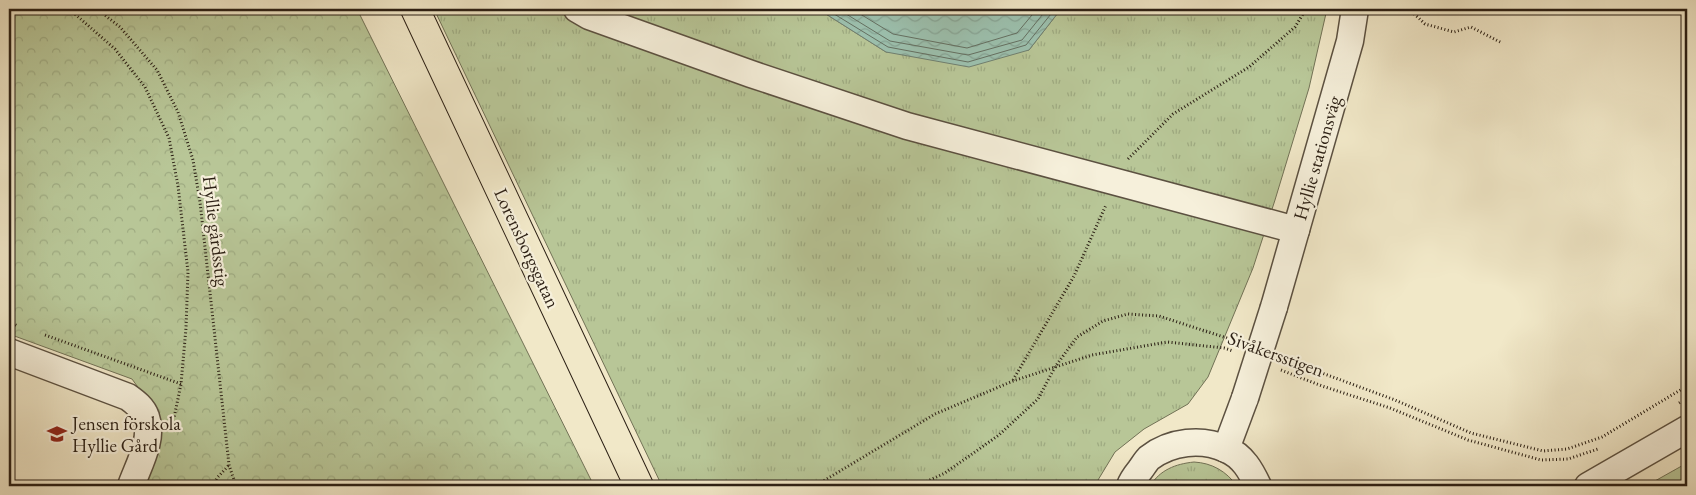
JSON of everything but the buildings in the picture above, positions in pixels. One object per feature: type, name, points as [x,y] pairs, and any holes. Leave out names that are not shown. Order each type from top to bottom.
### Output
[{"type":"main road","name":"Lorensborgsgatan","points":[[415,9],[639,486]]},
{"type":"street","points":[[577,9],[589,16],[750,74],[907,126],[1296,230]]},
{"type":"street","name":"Hyllie stationsväg","points":[[1226,449],[1245,398],[1274,306],[1350,41],[1355,9]]},
{"type":"street","points":[[9,352],[128,397],[139,405],[146,417],[148,432],[146,446],[131,486]]},
{"type":"street","points":[[1588,486],[1687,429]]},
{"type":"street","points":[[1130,486],[1131,481],[1148,458],[1169,446],[1202,442],[1226,449],[1235,454],[1248,466],[1258,486]]},
{"type":"path","points":[[66,9],[115,49],[145,88],[169,138],[178,186],[188,272],[181,384],[174,420]]},
{"type":"path","name":"Hyllie gårdsstig","points":[[97,9],[120,27],[157,70],[178,112],[193,160],[201,212],[229,465],[236,486]]},
{"type":"path","points":[[1409,9],[1424,24],[1454,32],[1471,27],[1502,43]]},
{"type":"path","points":[[917,486],[945,473],[1000,435],[1038,399],[1055,367],[1077,337],[1103,321],[1128,314],[1159,316],[1241,343]]},
{"type":"path","points":[[9,322],[27,329]]},
{"type":"path","points":[[36,332],[181,384]]},
{"type":"path","name":"Sivåkersstigen","points":[[815,486],[935,414],[1013,381],[1092,355],[1168,342],[1224,348],[1242,355]]},
{"type":"path","points":[[1275,356],[1395,400],[1471,433],[1543,451],[1567,449],[1602,437],[1687,386]]},
{"type":"path","name":"Sivåkersstigen","points":[[1277,369],[1390,408],[1468,440],[1541,460],[1568,458]]},
{"type":"path","points":[[213,486],[217,478],[229,465]]},
{"type":"green space","points":[[9,9],[357,9],[594,486],[145,486],[160,441],[156,412],[132,379],[9,334]]},
{"type":"green space","points":[[434,9],[818,9],[886,52],[1029,50],[1061,9],[1327,9],[1309,88],[1275,200],[1253,268],[1208,377],[1188,404],[1144,429],[1115,452],[1098,480],[1097,486],[662,486]]},
{"type":"green space","points":[[1194,462],[1207,464],[1218,469],[1237,486],[1150,486],[1163,472],[1181,464]]},
{"type":"green space","points":[[1687,463],[1687,486],[1646,486]]},
{"type":"water","points":[[818,9],[1061,9],[1029,50],[969,67],[886,52]]},
{"type":"place","name":"Jensen förskola Hyllie Gård","points":[[57,434]]}]
